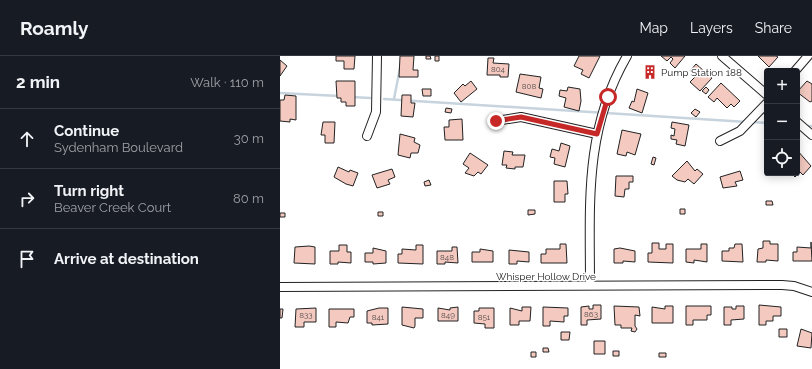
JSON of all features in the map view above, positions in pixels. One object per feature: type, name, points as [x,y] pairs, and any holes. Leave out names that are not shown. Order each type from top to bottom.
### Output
[{"type":"street","points":[[367,136],[376,112],[377,56]]},
{"type":"street","points":[[590,285],[590,177],[597,134],[608,97],[627,56]]},
{"type":"street","points":[[722,56],[764,92]]},
{"type":"street","points":[[798,68],[808,56]]},
{"type":"street","points":[[720,141],[740,131],[766,104]]},
{"type":"street","points":[[496,121],[521,117],[597,134]]},
{"type":"street","points":[[800,125],[812,135]]},
{"type":"street","name":"Whisper Hollow Drive","points":[[280,287],[782,285],[794,286],[812,292]]},
{"type":"building","points":[[336,56],[355,56],[354,69],[344,69],[344,61],[336,61]]},
{"type":"building","points":[[400,56],[414,56],[413,70],[418,70],[418,77],[399,77]]},
{"type":"building","points":[[426,56],[430,56],[431,59],[426,59]]},
{"type":"building","points":[[435,56],[439,56],[439,61],[435,61]]},
{"type":"building","points":[[579,56],[600,56],[589,78],[581,74],[583,70],[574,66]]},
{"type":"building","points":[[661,56],[685,56],[675,68],[670,63],[673,59],[671,57],[667,61]]},
{"type":"building","points":[[758,56],[776,56],[778,57],[769,67]]},
{"type":"building","points":[[488,58],[494,58],[493,63],[509,64],[508,77],[500,77],[500,75],[487,75]]},
{"type":"building","points":[[280,60],[287,66],[280,76]]},
{"type":"building","points":[[696,64],[712,78],[700,91],[690,82],[696,76],[690,71]]},
{"type":"building","name":"Pump Station 188","points":[[649,68],[654,71],[652,76],[646,73]]},
{"type":"building","points":[[520,74],[541,77],[539,88],[543,89],[541,98],[516,92]]},
{"type":"building","points":[[336,81],[355,81],[355,106],[346,106],[346,102],[341,102],[341,98],[337,98]]},
{"type":"building","points":[[471,81],[477,89],[461,102],[454,93],[463,84],[465,86]]},
{"type":"building","points":[[807,81],[812,84],[812,101],[810,102],[800,94],[800,89]]},
{"type":"building","points":[[721,83],[740,101],[734,107],[731,104],[727,108],[717,98],[714,102],[708,97]]},
{"type":"building","points":[[568,87],[580,89],[581,101],[579,111],[564,107],[566,98],[559,96],[560,90],[567,91]]},
{"type":"building","points":[[706,87],[709,90],[706,94],[702,91]]},
{"type":"building","points":[[422,89],[431,89],[431,96],[423,96]]},
{"type":"building","points":[[637,89],[648,93],[642,113],[629,108],[632,101],[634,102]]},
{"type":"building","points":[[285,95],[296,96],[296,120],[290,119],[290,122],[280,121],[280,100],[284,100]]},
{"type":"building","points":[[402,95],[411,95],[411,103],[415,103],[413,117],[401,116]]},
{"type":"building","points":[[446,108],[452,109],[451,113],[445,112]]},
{"type":"building","points":[[695,109],[700,112],[696,117],[691,113]]},
{"type":"building","points":[[462,119],[463,140],[445,140],[444,127],[449,127],[449,120]]},
{"type":"building","points":[[323,122],[335,122],[334,143],[325,143],[325,135],[321,135]]},
{"type":"building","points":[[672,122],[689,125],[685,146],[676,144],[677,140],[671,139],[671,135],[674,136],[675,129],[671,128]]},
{"type":"building","points":[[622,130],[641,134],[635,155],[627,152],[626,156],[617,154]]},
{"type":"building","points":[[400,134],[415,138],[414,142],[420,145],[418,153],[411,153],[410,158],[398,155]]},
{"type":"building","points":[[561,143],[570,146],[565,167],[554,164],[555,158],[550,157],[552,149],[559,151]]},
{"type":"building","points":[[504,151],[513,152],[512,155],[525,155],[523,167],[515,167],[515,169],[506,168],[507,165],[502,165]]},
{"type":"building","points":[[470,153],[488,165],[481,174],[478,172],[474,176],[465,173],[469,168],[463,164]]},
{"type":"building","points":[[800,153],[811,166],[803,175],[800,172]]},
{"type":"building","points":[[653,157],[656,158],[654,165],[651,164]]},
{"type":"building","points":[[687,161],[695,171],[697,169],[703,174],[694,184],[688,179],[685,182],[677,180],[672,176]]},
{"type":"building","points":[[338,167],[349,172],[350,170],[358,173],[353,186],[334,177]]},
{"type":"building","points":[[392,169],[395,177],[388,180],[390,184],[377,188],[372,175]]},
{"type":"building","points":[[740,171],[743,180],[735,182],[737,186],[723,188],[720,177]]},
{"type":"building","points":[[616,176],[633,176],[633,182],[629,182],[629,189],[625,189],[624,197],[615,196]]},
{"type":"building","points":[[429,180],[431,185],[425,186],[424,182]]},
{"type":"building","points":[[554,181],[567,181],[568,194],[565,194],[565,202],[554,202]]},
{"type":"building","points":[[766,201],[772,201],[773,205],[766,205]]},
{"type":"building","points":[[680,209],[685,209],[685,214],[680,214]]},
{"type":"building","points":[[528,210],[535,210],[535,214],[528,215]]},
{"type":"building","points":[[378,212],[383,212],[383,216],[378,216]]},
{"type":"building","points":[[280,213],[285,213],[285,217],[280,217]]},
{"type":"building","points":[[763,241],[770,241],[770,244],[778,244],[778,261],[766,260],[766,262],[757,262],[758,249],[763,248]]},
{"type":"building","points":[[811,242],[812,261],[793,261],[793,252],[797,252],[797,247],[811,248]]},
{"type":"building","points":[[652,243],[659,243],[659,249],[666,249],[666,244],[673,244],[673,263],[648,262],[648,253],[652,253]]},
{"type":"building","points":[[560,244],[566,244],[567,263],[541,263],[541,254],[546,254],[546,249],[560,249]]},
{"type":"building","points":[[701,244],[707,244],[707,262],[694,260],[694,263],[686,262],[686,249],[701,249]]},
{"type":"building","points":[[735,244],[742,244],[743,262],[722,261],[722,251],[729,251],[729,248],[734,248]]},
{"type":"building","points":[[339,245],[347,245],[347,252],[351,252],[351,263],[338,262],[338,264],[330,264],[330,251],[339,251]]},
{"type":"building","points":[[416,245],[423,245],[423,264],[398,263],[398,254],[402,254],[402,249],[416,250]]},
{"type":"building","points":[[295,247],[315,247],[315,264],[294,263]]},
{"type":"building","points":[[452,247],[457,247],[458,263],[445,262],[445,264],[437,264],[437,251],[452,251]]},
{"type":"building","points":[[373,248],[386,251],[386,263],[373,264],[373,262],[365,262],[365,253],[373,253]]},
{"type":"building","points":[[620,248],[635,251],[635,262],[623,261],[623,263],[614,263],[614,249]]},
{"type":"building","points":[[480,249],[493,251],[493,262],[472,262],[472,252],[480,252]]},
{"type":"building","points":[[509,250],[529,252],[529,262],[517,261],[517,264],[509,264]]},
{"type":"building","points":[[593,305],[601,305],[601,319],[587,320],[587,325],[581,325],[581,307],[589,306],[589,309],[593,309]]},
{"type":"building","points":[[759,305],[781,307],[781,316],[773,316],[773,321],[766,321],[766,325],[759,325]]},
{"type":"building","points":[[614,306],[639,307],[640,316],[635,315],[635,326],[637,329],[635,332],[631,331],[632,328],[621,328],[621,325],[615,325]]},
{"type":"building","points":[[665,306],[673,306],[673,323],[652,323],[652,307],[665,309]]},
{"type":"building","points":[[686,306],[711,306],[711,315],[707,315],[707,320],[693,320],[693,325],[686,325]]},
{"type":"building","points":[[736,306],[744,306],[744,319],[731,320],[731,325],[724,325],[724,307],[732,307],[732,309],[736,309]]},
{"type":"building","points":[[402,307],[423,309],[423,318],[415,318],[414,328],[402,325]]},
{"type":"building","points":[[458,307],[458,321],[438,321],[438,308],[450,310],[450,308]]},
{"type":"building","points":[[522,307],[531,307],[530,321],[519,321],[519,325],[510,325],[510,308],[522,311]]},
{"type":"building","points":[[543,307],[568,308],[568,316],[564,316],[564,322],[550,321],[550,326],[543,326]]},
{"type":"building","points":[[316,308],[316,322],[304,322],[304,327],[295,327],[296,309]]},
{"type":"building","points":[[379,308],[388,308],[388,324],[372,325],[372,323],[367,323],[367,311]]},
{"type":"building","points":[[479,308],[494,308],[494,328],[485,328],[485,324],[474,323],[474,311],[479,311]]},
{"type":"building","points":[[280,309],[283,309],[282,318],[280,318]]},
{"type":"building","points":[[329,309],[354,309],[354,317],[350,317],[348,323],[336,322],[336,327],[329,327]]},
{"type":"building","points":[[779,329],[787,329],[787,337],[779,337]]},
{"type":"building","points":[[801,329],[812,333],[811,348],[797,346]]},
{"type":"building","points":[[561,332],[570,332],[569,340],[561,340]]},
{"type":"building","points":[[594,341],[605,341],[605,354],[594,354]]},
{"type":"building","points":[[543,348],[548,348],[549,352],[543,352]]},
{"type":"building","points":[[613,351],[619,351],[619,356],[613,356]]},
{"type":"building","points":[[531,352],[536,352],[536,357],[531,357]]},
{"type":"building","points":[[659,353],[666,353],[666,357],[659,357]]},
{"type":"waterway","points":[[394,99],[400,68]]},
{"type":"waterway","points":[[280,93],[339,96]]},
{"type":"waterway","points":[[352,97],[370,98]]},
{"type":"waterway","points":[[384,99],[747,122]]},
{"type":"waterway","points":[[752,122],[764,123]]},
{"type":"waterway","points":[[805,126],[812,126]]},
{"type":"place","name":"Pump Station 188","points":[[650,72]]},
{"type":"route","points":[[496,121],[512,117],[521,117],[597,134],[600,119],[608,97]]}]
